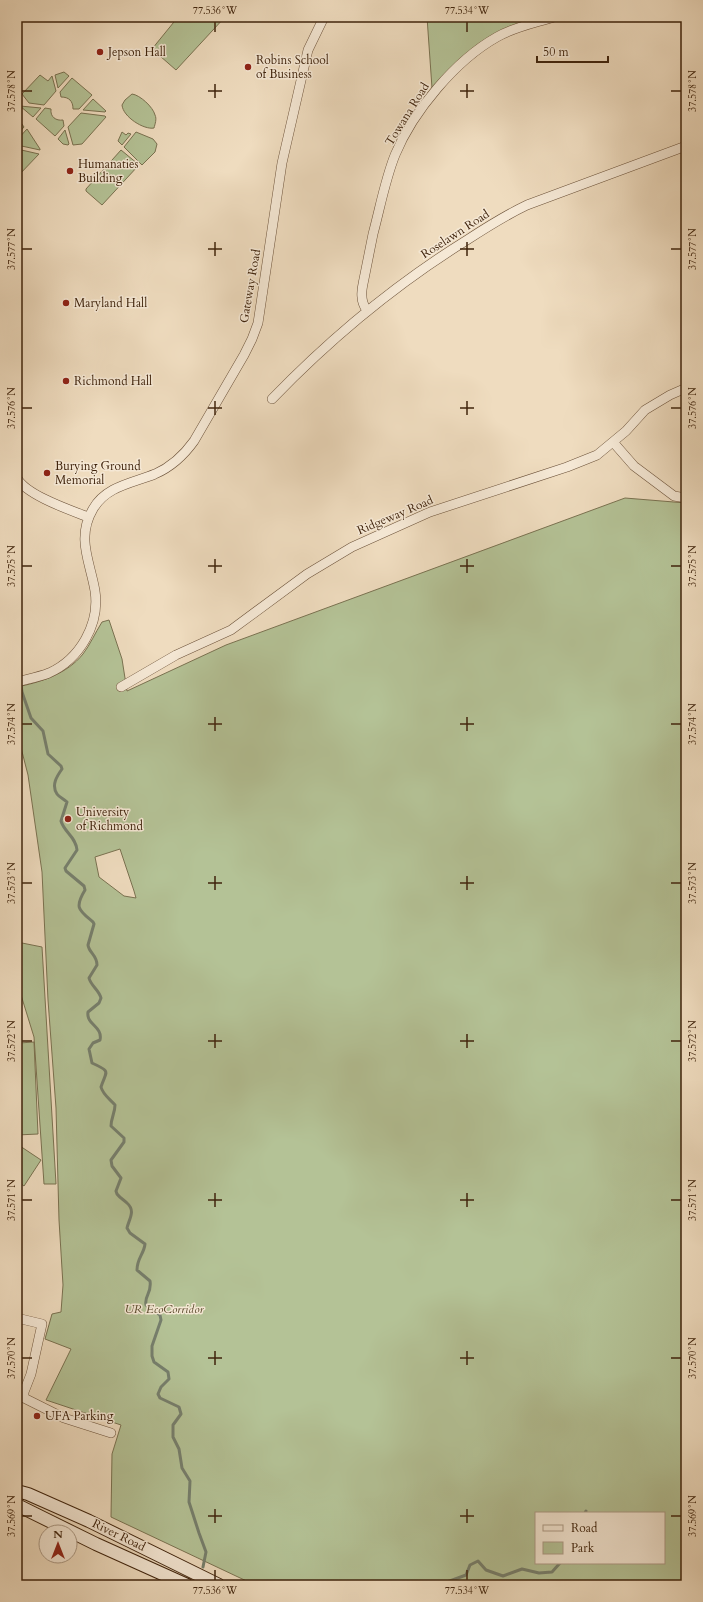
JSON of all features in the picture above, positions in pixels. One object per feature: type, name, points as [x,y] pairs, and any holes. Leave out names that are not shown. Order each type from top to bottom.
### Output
[{"type":"main road","name":"River Road","points":[[17,1491],[28,1494],[90,1521],[219,1585]]},
{"type":"main road","name":"River Road","points":[[17,1505],[96,1544],[188,1585]]},
{"type":"main road","points":[[90,1521],[98,1534],[96,1544]]},
{"type":"street","name":"Gateway Road","points":[[88,517],[97,502],[108,492],[164,469],[187,450],[194,441],[252,339],[261,309],[282,163],[288,133],[308,50],[324,17]]},
{"type":"street","name":"Towana Road","points":[[367,311],[361,294],[382,198],[401,142],[421,110],[435,90],[447,77],[480,48],[514,29],[554,17]]},
{"type":"street","name":"Roselawn Road","points":[[272,399],[367,311],[440,256],[505,215],[527,205],[686,146]]},
{"type":"street","name":"Ridgeway Road","points":[[121,686],[176,655],[231,630],[307,574],[352,547],[430,512],[567,467],[597,455],[626,431],[645,410],[670,395],[686,388]]},
{"type":"street","points":[[613,442],[634,466],[674,496],[686,498]]},
{"type":"street","points":[[17,478],[19,482],[30,492],[88,517],[85,525],[84,542],[94,585],[95,601],[90,629],[81,646],[72,657],[49,673],[17,682]]},
{"type":"street","points":[[17,1318],[42,1324],[32,1374],[24,1392],[24,1398],[64,1418],[110,1433]]},
{"type":"green space","points":[[178,17],[225,17],[176,70],[152,49]]},
{"type":"green space","points":[[427,17],[549,17],[492,36],[432,88]]},
{"type":"green space","points":[[64,72],[69,76],[58,88],[55,75]]},
{"type":"green space","points":[[40,75],[48,81],[52,76],[56,91],[44,105],[29,103],[22,94]]},
{"type":"green space","points":[[72,78],[92,95],[79,109],[73,109],[70,100],[61,97],[60,92]]},
{"type":"green space","points":[[132,94],[142,99],[152,108],[156,118],[154,128],[140,125],[130,118],[123,110],[122,105]]},
{"type":"green space","points":[[93,99],[106,111],[105,112],[83,110]]},
{"type":"green space","points":[[20,106],[41,108],[33,117]]},
{"type":"green space","points":[[45,108],[51,109],[51,114],[54,118],[63,120],[64,126],[55,136],[36,119]]},
{"type":"green space","points":[[81,113],[106,117],[82,144],[73,145],[68,127]]},
{"type":"green space","points":[[17,117],[24,127],[17,135]]},
{"type":"green space","points":[[27,129],[40,150],[17,145],[17,140]]},
{"type":"green space","points":[[65,130],[68,145],[63,144],[58,139]]},
{"type":"green space","points":[[122,132],[126,135],[128,133],[131,134],[122,145],[118,141]]},
{"type":"green space","points":[[136,132],[153,139],[157,144],[155,152],[142,165],[124,147]]},
{"type":"green space","points":[[17,149],[39,154],[18,176],[17,172]]},
{"type":"green space","points":[[121,150],[138,164],[138,166],[102,205],[86,191],[86,189]]},
{"type":"green space","name":"UR EcoCorridor","points":[[625,498],[686,503],[686,1585],[332,1585],[331,1581],[331,1585],[255,1585],[111,1517],[112,1454],[121,1425],[46,1400],[71,1349],[45,1339],[52,1314],[61,1312],[63,1285],[59,1220],[56,1108],[48,1000],[42,872],[28,775],[17,732],[17,687],[44,680],[69,667],[83,654],[102,622],[109,620],[122,659],[127,691],[226,645]],"holes":[[[120,849],[136,898],[124,896],[99,877],[95,857]]]},
{"type":"green space","points":[[17,942],[42,947],[56,1184],[44,1184],[34,1037],[21,995],[17,972]]},
{"type":"green space","points":[[17,994],[19,1043],[34,1042],[38,1134],[17,1135]]},
{"type":"green space","points":[[17,1144],[41,1160],[24,1186],[17,1181]]},
{"type":"waterway","points":[[17,662],[22,692],[31,718],[43,731],[48,754],[61,766],[62,769],[55,784],[55,791],[67,802],[61,821],[76,845],[77,850],[65,868],[66,871],[84,886],[85,890],[79,905],[81,911],[94,924],[88,945],[96,959],[97,965],[89,978],[101,998],[99,1003],[88,1012],[88,1016],[89,1020],[97,1028],[100,1035],[100,1040],[93,1043],[89,1049],[92,1063],[103,1068],[106,1072],[101,1087],[105,1095],[115,1105],[111,1126],[124,1138],[124,1142],[111,1160],[112,1166],[121,1178],[116,1191],[131,1209],[131,1215],[127,1228],[130,1233],[145,1244],[138,1262],[137,1270],[150,1281],[150,1289],[146,1299],[146,1305],[160,1315],[161,1320],[152,1346],[152,1356],[154,1362],[168,1372],[169,1379],[161,1387],[158,1394],[160,1398],[179,1407],[181,1414],[173,1425],[173,1437],[179,1449],[182,1468],[190,1481],[189,1502],[206,1552],[203,1567]]},
{"type":"waterway","points":[[439,1585],[466,1575],[470,1565],[478,1561],[486,1570],[503,1576],[522,1569],[539,1573],[552,1572],[559,1564]]},
{"type":"place","name":"Jepson Hall","points":[[100,52]]},
{"type":"place","name":"Robins School of Business","points":[[248,67]]},
{"type":"place","name":"Humanaties Building","points":[[70,171]]},
{"type":"place","name":"Maryland Hall","points":[[66,303]]},
{"type":"place","name":"Richmond Hall","points":[[66,381]]},
{"type":"place","name":"Burying Ground Memorial","points":[[47,473]]},
{"type":"place","name":"University of Richmond","points":[[68,819]]},
{"type":"place","name":"UFA Parking","points":[[37,1416]]}]
